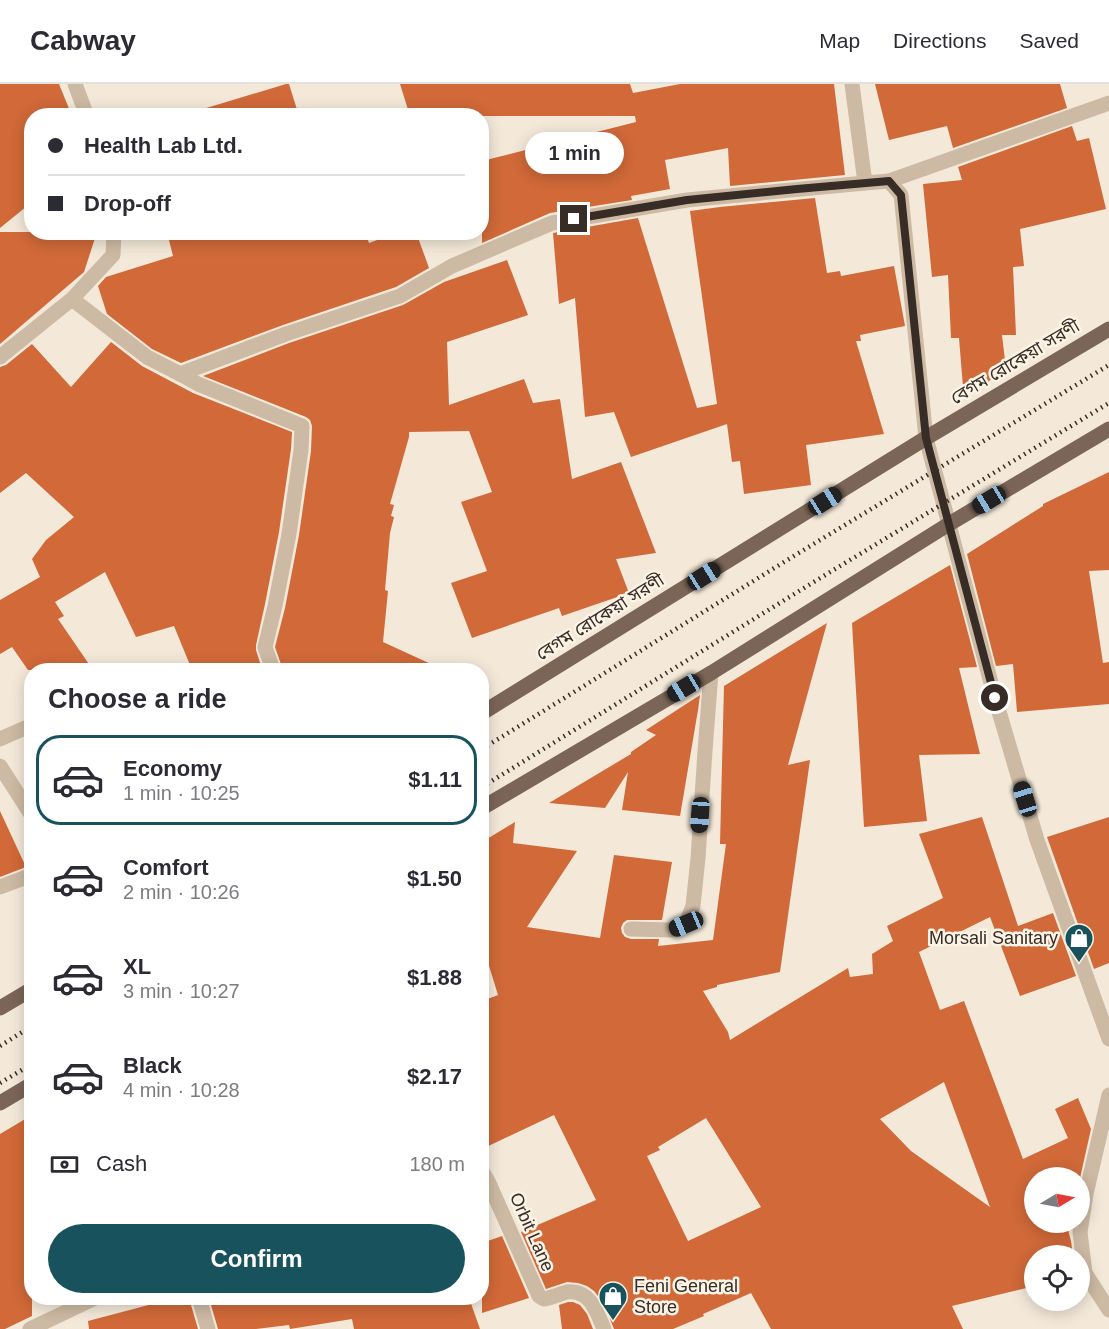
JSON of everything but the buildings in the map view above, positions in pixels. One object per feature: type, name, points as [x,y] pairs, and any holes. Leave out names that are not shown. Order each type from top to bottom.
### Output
[{"type":"main road","name":"বেগম রোকেয়া সরণী","points":[[489,709],[926,438],[1109,329]]},
{"type":"main road","points":[[489,804],[711,673],[950,524],[1109,429]]},
{"type":"main road","points":[[0,1008],[24,994]]},
{"type":"main road","points":[[0,1103],[24,1089]]},
{"type":"street","points":[[75,84],[84,108]]},
{"type":"street","points":[[852,84],[865,183]]},
{"type":"street","points":[[180,374],[286,334],[400,296],[452,266],[552,223],[687,200],[889,181],[1109,103]]},
{"type":"street","points":[[889,181],[901,195],[926,438],[995,698],[1037,840],[1109,1039]]},
{"type":"street","points":[[0,357],[72,299],[113,255],[114,240]]},
{"type":"street","points":[[72,299],[147,357],[198,384],[303,426],[290,534],[265,647],[271,663]]},
{"type":"street","points":[[631,929],[670,930],[686,924],[693,906],[711,673]]},
{"type":"street","points":[[0,739],[24,728]]},
{"type":"street","points":[[0,766],[24,804]]},
{"type":"street","points":[[0,887],[24,878]]},
{"type":"street","points":[[1109,1095],[1086,1194],[1080,1232],[1085,1272],[1109,1310]]},
{"type":"street","name":"Orbit Lane","points":[[489,1183],[539,1296],[549,1299],[566,1292],[583,1294],[591,1300],[604,1329]]},
{"type":"street","points":[[30,1329],[80,1305]]},
{"type":"street","points":[[201,1305],[208,1329]]},
{"type":"railway","points":[[489,745],[1109,365]]},
{"type":"railway","points":[[489,783],[1109,403]]},
{"type":"railway","points":[[0,1046],[24,1031]]},
{"type":"railway","points":[[0,1083],[24,1069]]},
{"type":"place","name":"Morsali Sanitary","points":[[1079,964]]},
{"type":"place","name":"Feni General Store","points":[[613,1322]]},
{"type":"route","points":[[574,219],[687,200],[889,181],[901,195],[926,438],[995,698]]}]
